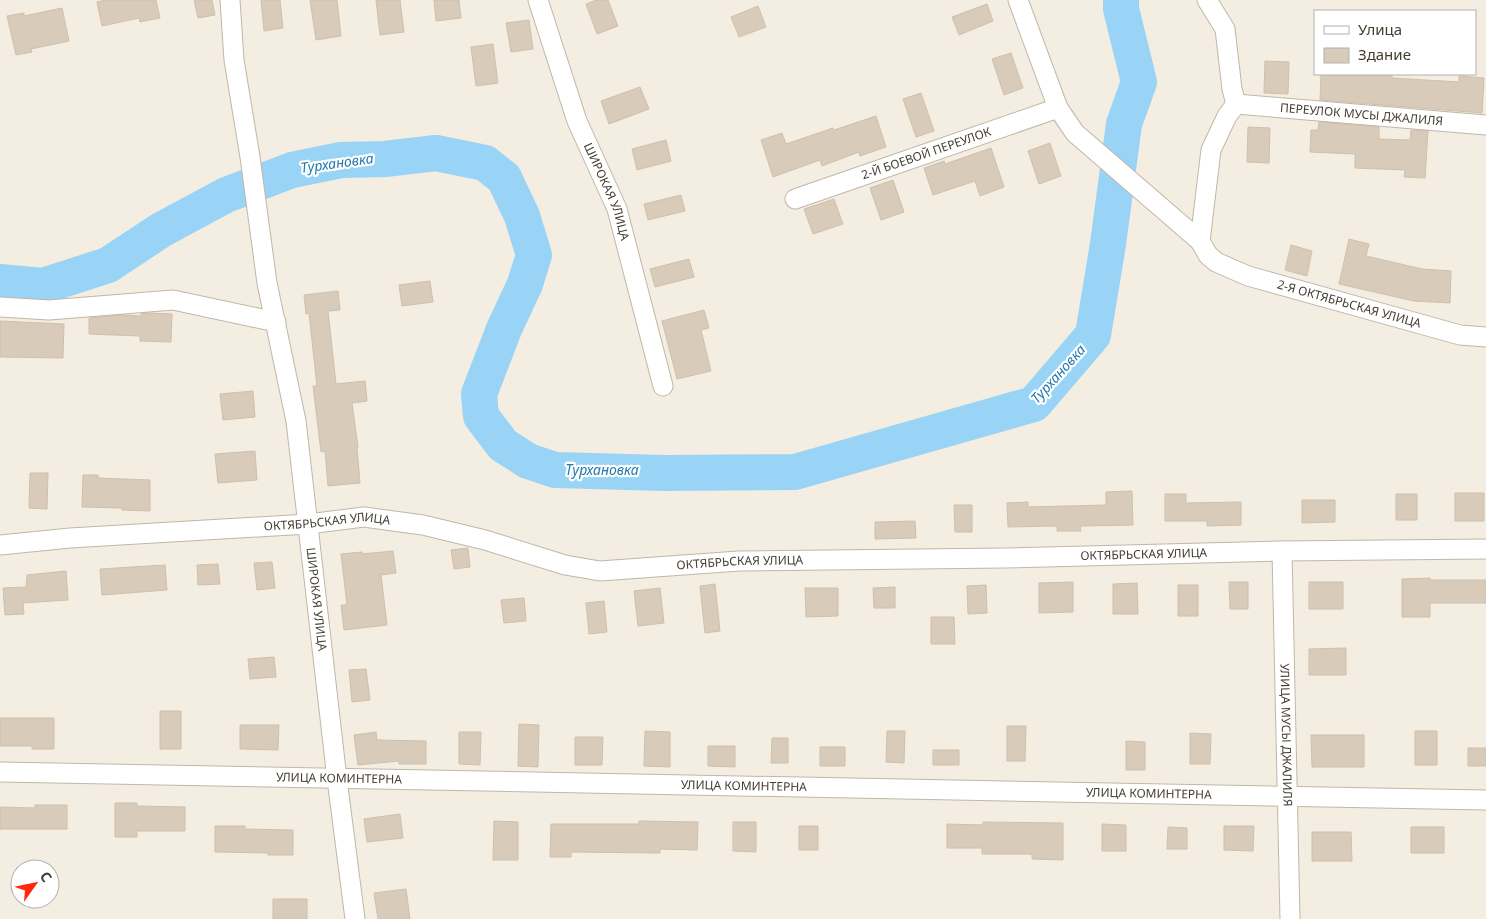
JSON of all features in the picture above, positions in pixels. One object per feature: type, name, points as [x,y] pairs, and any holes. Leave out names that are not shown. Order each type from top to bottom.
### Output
[{"type":"street","name":"ШИРОКАЯ УЛИЦА","points":[[230,0],[234,60],[250,157],[267,282],[296,421],[355,919]]},
{"type":"street","name":"ШИРОКАЯ УЛИЦА","points":[[538,0],[577,121],[617,209],[663,386]]},
{"type":"street","points":[[1018,0],[1058,108],[1075,133],[1200,242]]},
{"type":"street","points":[[1200,242],[1211,150],[1227,116],[1236,104],[1232,89],[1225,28],[1207,0]]},
{"type":"street","name":"ПЕРЕУЛОК МУСЫ ДЖАЛИЛЯ","points":[[1236,104],[1486,125]]},
{"type":"street","name":"2-Й БОЕВОЙ ПЕРЕУЛОК","points":[[795,199],[1058,108]]},
{"type":"street","name":"2-Я ОКТЯБРЬСКАЯ УЛИЦА","points":[[1200,242],[1208,255],[1216,262],[1248,276],[1460,335],[1486,337]]},
{"type":"street","points":[[0,307],[49,310],[173,300],[276,322]]},
{"type":"street","name":"ОКТЯБРЬСКАЯ УЛИЦА","points":[[0,545],[70,538],[308,524],[364,517],[423,525],[485,540],[565,565],[600,571],[739,561],[1486,549]]},
{"type":"street","name":"УЛИЦА МУСЫ ДЖАЛИЛЯ","points":[[1282,551],[1290,919]]},
{"type":"street","name":"УЛИЦА КОМИНТЕРНА","points":[[0,772],[1486,800]]},
{"type":"building","points":[[106,0],[156,0],[160,18],[140,22],[139,18],[102,26],[97,2]]},
{"type":"building","points":[[194,0],[212,0],[215,15],[198,18]]},
{"type":"building","points":[[261,0],[280,0],[283,28],[264,31]]},
{"type":"building","points":[[310,0],[337,0],[341,36],[316,40]]},
{"type":"building","points":[[376,0],[400,0],[404,32],[380,35]]},
{"type":"building","points":[[434,0],[459,0],[461,18],[436,21]]},
{"type":"building","points":[[597,0],[608,0],[618,26],[597,34],[586,4]]},
{"type":"building","points":[[987,4],[993,21],[959,35],[952,17]]},
{"type":"building","points":[[758,6],[766,27],[739,37],[731,17]]},
{"type":"building","points":[[62,8],[69,41],[31,49],[32,52],[16,55],[7,16],[24,13],[24,16]]},
{"type":"building","points":[[529,20],[533,49],[511,52],[506,23]]},
{"type":"building","points":[[493,44],[498,83],[476,86],[471,47]]},
{"type":"building","points":[[1011,53],[1023,88],[1004,95],[992,59]]},
{"type":"building","points":[[1265,61],[1289,62],[1288,94],[1264,93]]},
{"type":"building","points":[[1321,75],[1392,75],[1392,78],[1459,82],[1459,76],[1484,78],[1482,113],[1320,100]]},
{"type":"building","points":[[640,87],[649,109],[609,124],[601,101]]},
{"type":"building","points":[[921,93],[934,131],[916,137],[903,99]]},
{"type":"building","points":[[876,116],[886,147],[860,156],[859,152],[822,166],[820,160],[773,177],[761,140],[782,133],[786,144]]},
{"type":"building","points":[[1319,122],[1379,127],[1379,139],[1410,140],[1411,130],[1428,131],[1425,178],[1404,177],[1405,170],[1355,168],[1355,154],[1310,152],[1311,130],[1318,130]]},
{"type":"building","points":[[1248,127],[1270,128],[1269,163],[1247,162]]},
{"type":"building","points":[[666,140],[671,161],[637,170],[632,149]]},
{"type":"building","points":[[1050,143],[1061,176],[1039,184],[1028,151]]},
{"type":"building","points":[[991,148],[1004,187],[980,196],[975,181],[933,195],[924,168],[944,161],[945,164]]},
{"type":"building","points":[[893,180],[904,212],[881,220],[870,188]]},
{"type":"building","points":[[681,195],[685,211],[648,220],[644,204]]},
{"type":"building","points":[[834,199],[843,224],[813,234],[804,209]]},
{"type":"building","points":[[1349,239],[1369,244],[1366,256],[1422,269],[1451,271],[1450,303],[1414,301],[1339,284]]},
{"type":"building","points":[[1291,245],[1312,251],[1307,276],[1285,270]]},
{"type":"building","points":[[689,259],[694,277],[655,287],[650,269]]},
{"type":"building","points":[[430,281],[433,302],[402,306],[399,285]]},
{"type":"building","points":[[338,291],[340,310],[328,311],[336,384],[365,381],[367,401],[352,403],[358,447],[360,483],[328,486],[325,451],[321,452],[313,386],[317,386],[309,313],[306,314],[304,295]]},
{"type":"building","points":[[704,310],[709,328],[701,330],[711,371],[677,379],[662,321]]},
{"type":"building","points":[[141,314],[172,314],[171,342],[140,341],[140,336],[89,334],[89,318],[121,315],[141,316]]},
{"type":"building","points":[[0,321],[64,324],[63,358],[0,357]]},
{"type":"building","points":[[253,391],[255,417],[223,420],[220,394]]},
{"type":"building","points":[[255,451],[257,480],[218,483],[215,454]]},
{"type":"building","points":[[30,473],[48,473],[47,509],[29,508]]},
{"type":"building","points":[[83,475],[98,475],[98,478],[150,480],[150,511],[82,507]]},
{"type":"building","points":[[1132,491],[1133,525],[1080,526],[1081,531],[1057,531],[1057,526],[1008,527],[1007,503],[1028,502],[1028,507],[1106,505],[1106,492]]},
{"type":"building","points":[[1455,493],[1484,493],[1484,521],[1455,521]]},
{"type":"building","points":[[1165,494],[1186,494],[1186,503],[1241,502],[1241,525],[1207,526],[1207,521],[1165,521]]},
{"type":"building","points":[[1396,494],[1417,494],[1417,520],[1396,520]]},
{"type":"building","points":[[1302,500],[1335,500],[1335,522],[1302,523]]},
{"type":"building","points":[[954,505],[972,505],[972,532],[955,532]]},
{"type":"building","points":[[915,521],[916,538],[875,539],[875,522]]},
{"type":"building","points":[[468,548],[470,567],[454,569],[451,550]]},
{"type":"building","points":[[393,551],[396,573],[381,575],[387,625],[344,630],[341,605],[347,605],[341,554]]},
{"type":"building","points":[[272,562],[275,588],[257,590],[254,563]]},
{"type":"building","points":[[218,564],[220,584],[198,585],[197,565]]},
{"type":"building","points":[[165,565],[167,590],[102,595],[100,569]]},
{"type":"building","points":[[66,571],[68,600],[23,603],[24,614],[5,615],[3,588],[26,587],[27,575]]},
{"type":"building","points":[[1430,578],[1430,580],[1486,580],[1486,603],[1430,603],[1430,617],[1402,617],[1402,579]]},
{"type":"building","points":[[1073,582],[1073,612],[1039,613],[1039,583]]},
{"type":"building","points":[[1229,582],[1248,582],[1248,609],[1230,609]]},
{"type":"building","points":[[1309,582],[1343,582],[1343,609],[1309,609]]},
{"type":"building","points":[[1137,583],[1138,614],[1113,614],[1113,584]]},
{"type":"building","points":[[715,584],[720,631],[705,633],[700,586]]},
{"type":"building","points":[[986,585],[987,613],[968,614],[967,586]]},
{"type":"building","points":[[1178,585],[1198,585],[1198,616],[1178,616]]},
{"type":"building","points":[[895,587],[895,608],[874,608],[873,588]]},
{"type":"building","points":[[660,588],[664,623],[638,626],[634,591]]},
{"type":"building","points":[[805,588],[838,588],[838,616],[806,617]]},
{"type":"building","points":[[524,598],[526,621],[504,623],[501,600]]},
{"type":"building","points":[[604,601],[607,632],[589,634],[586,603]]},
{"type":"building","points":[[931,617],[954,617],[955,644],[931,644]]},
{"type":"building","points":[[1346,648],[1346,675],[1309,675],[1309,649]]},
{"type":"building","points":[[274,657],[276,677],[250,679],[248,659]]},
{"type":"building","points":[[366,669],[370,700],[352,702],[349,670]]},
{"type":"building","points":[[160,711],[181,711],[181,749],[160,749]]},
{"type":"building","points":[[0,718],[54,718],[54,749],[32,749],[32,746],[0,746]]},
{"type":"building","points":[[519,724],[539,725],[538,767],[518,766]]},
{"type":"building","points":[[240,725],[279,725],[278,750],[240,749]]},
{"type":"building","points":[[1007,726],[1026,726],[1025,761],[1007,761]]},
{"type":"building","points":[[645,731],[670,732],[670,767],[644,766]]},
{"type":"building","points":[[887,731],[905,731],[904,763],[886,762]]},
{"type":"building","points":[[1415,731],[1437,731],[1437,765],[1415,765]]},
{"type":"building","points":[[376,732],[377,740],[426,741],[426,764],[399,764],[399,761],[358,765],[354,735]]},
{"type":"building","points":[[459,732],[481,732],[480,765],[459,764]]},
{"type":"building","points":[[1190,733],[1211,734],[1210,764],[1190,764]]},
{"type":"building","points":[[1311,735],[1364,735],[1364,767],[1312,767]]},
{"type":"building","points":[[575,737],[603,737],[602,765],[575,765]]},
{"type":"building","points":[[772,738],[788,738],[788,763],[771,763]]},
{"type":"building","points":[[1126,741],[1145,742],[1145,770],[1126,770]]},
{"type":"building","points":[[708,746],[735,746],[735,767],[708,766]]},
{"type":"building","points":[[820,747],[845,747],[845,766],[820,766]]},
{"type":"building","points":[[1468,748],[1486,748],[1486,766],[1468,766]]},
{"type":"building","points":[[933,750],[959,750],[959,765],[933,765]]},
{"type":"building","points":[[115,803],[137,803],[137,806],[185,807],[185,831],[137,831],[137,837],[115,837]]},
{"type":"building","points":[[35,805],[67,805],[67,829],[0,829],[0,807],[35,808]]},
{"type":"building","points":[[400,814],[403,838],[367,842],[364,819]]},
{"type":"building","points":[[494,821],[518,822],[518,860],[493,860]]},
{"type":"building","points":[[639,821],[698,822],[697,850],[660,849],[660,853],[571,852],[571,857],[550,857],[551,824],[639,824]]},
{"type":"building","points":[[733,822],[756,822],[756,852],[733,851]]},
{"type":"building","points":[[983,822],[1063,823],[1063,860],[1032,859],[1032,854],[982,854],[982,848],[947,848],[947,824],[983,825]]},
{"type":"building","points":[[1102,824],[1126,825],[1126,851],[1102,851]]},
{"type":"building","points":[[215,826],[245,826],[245,829],[293,830],[293,855],[215,852]]},
{"type":"building","points":[[799,826],[818,826],[818,850],[799,850]]},
{"type":"building","points":[[1224,826],[1254,826],[1253,851],[1224,850]]},
{"type":"building","points":[[1168,827],[1187,828],[1187,849],[1167,849]]},
{"type":"building","points":[[1411,827],[1444,827],[1444,853],[1411,853]]},
{"type":"building","points":[[1312,832],[1351,832],[1352,861],[1312,861]]},
{"type":"building","points":[[406,889],[410,919],[378,919],[374,893]]},
{"type":"building","points":[[273,899],[307,899],[307,919],[273,919]]},
{"type":"waterway","name":"Турхановка","points":[[0,282],[43,286],[108,265],[161,230],[226,195],[292,170],[341,160],[385,159],[436,153],[485,163],[504,178],[522,216],[534,255],[525,284],[504,329],[479,394],[481,416],[503,445],[528,461],[555,470],[664,473],[795,472],[1034,404],[1093,335],[1108,244],[1124,124],[1139,82],[1121,9],[1121,0]]}]
